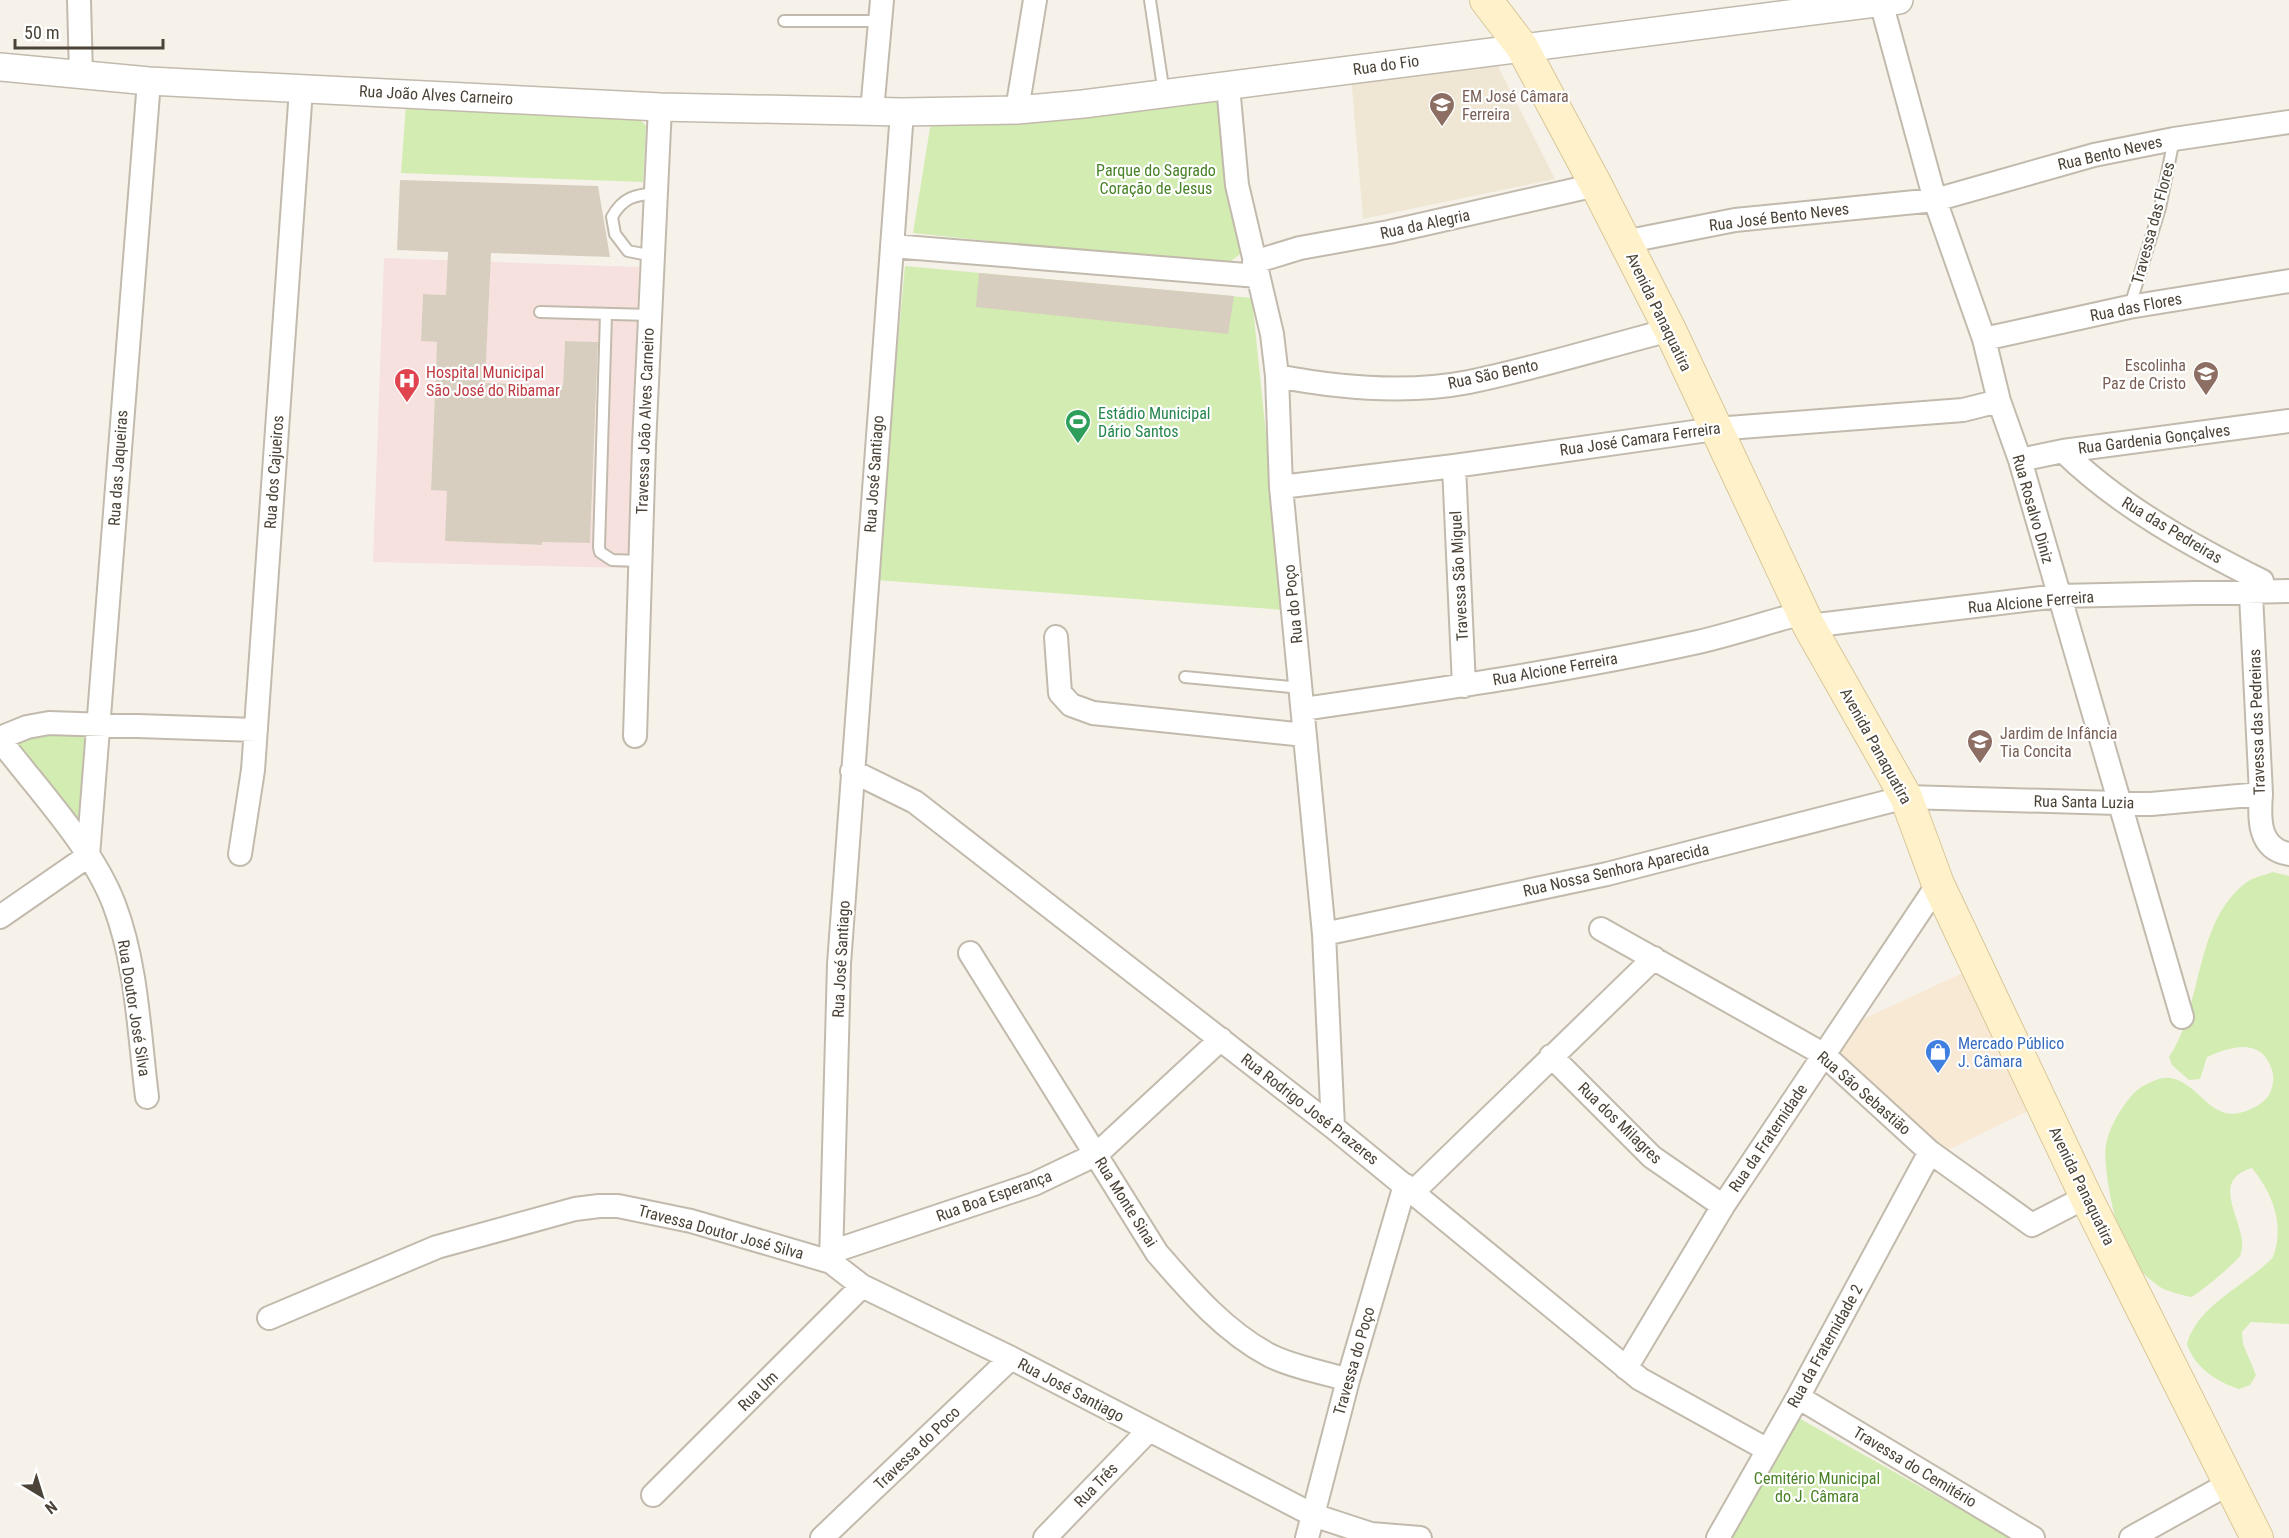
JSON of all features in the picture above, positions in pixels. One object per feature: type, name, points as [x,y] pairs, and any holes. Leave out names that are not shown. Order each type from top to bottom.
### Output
[{"type":"main road","name":"Avenida Panaquatira","points":[[1486,0],[1521,47],[1596,185],[1670,330],[1806,619],[1906,797],[1938,884],[2086,1197],[2257,1538]]},
{"type":"street","points":[[79,0],[81,75]]},
{"type":"street","points":[[1017,110],[1035,0]]},
{"type":"street","name":"Rua do Fio","points":[[872,111],[1017,110],[1164,94],[1890,1]]},
{"type":"street","name":"Rua Rosalvo Diniz","points":[[1890,1],[1935,200],[1983,339],[1999,401],[2020,460],[2182,1017]]},
{"type":"street","points":[[872,111],[882,10]]},
{"type":"street","name":"Rua João Alves Carneiro","points":[[0,67],[148,81],[301,89],[660,107],[872,111]]},
{"type":"street","name":"Rua das Jaqueiras","points":[[88,856],[148,81]]},
{"type":"street","name":"Rua do Poço","points":[[1227,86],[1237,184],[1272,334],[1277,376],[1281,488],[1324,934],[1333,1127]]},
{"type":"street","name":"Rua dos Cajueiros","points":[[240,854],[250,799],[256,730],[301,89]]},
{"type":"street","name":"Travessa João Alves Carneiro","points":[[634,736],[660,107]]},
{"type":"street","name":"Rua José Santiago","points":[[902,112],[839,964],[831,1257],[862,1286],[1011,1358],[1312,1515],[1371,1534],[1420,1538]]},
{"type":"street","name":"Rua Bento Neves","points":[[1935,200],[2094,155],[2174,139],[2289,122]]},
{"type":"street","name":"Rua da Alegria","points":[[1256,269],[1300,248],[1410,227],[1596,185]]},
{"type":"street","name":"Rua José Bento Neves","points":[[1624,242],[1735,220],[1935,200]]},
{"type":"street","points":[[892,246],[1256,269]]},
{"type":"street","name":"Rua das Flores","points":[[1983,339],[2129,307],[2289,281]]},
{"type":"street","name":"Rua São Bento","points":[[1277,376],[1360,387],[1421,387],[1468,382],[1670,330]]},
{"type":"street","name":"Rua José Camara Ferreira","points":[[1281,488],[1715,429],[1963,410],[1999,401]]},
{"type":"street","name":"Rua Gardenia Gonçalves","points":[[2020,460],[2063,451],[2289,421]]},
{"type":"street","name":"Rua das Pedreiras","points":[[2063,451],[2113,494],[2250,584]]},
{"type":"street","name":"Travessa São Miguel","points":[[1454,466],[1464,686]]},
{"type":"street","name":"Rua Alcione Ferreira","points":[[1302,699],[1464,686],[1806,619],[2058,596],[2250,584],[2287,593]]},
{"type":"street","name":"Travessa das Pedreiras","points":[[2250,584],[2261,794],[2259,822],[2263,836],[2272,848],[2289,854]]},
{"type":"street","points":[[1056,637],[1060,693],[1071,705],[1094,713],[1305,735]]},
{"type":"street","points":[[0,739],[21,729],[50,723],[256,730]]},
{"type":"street","name":"Rua Doutor José Silva","points":[[0,739],[88,856],[114,905],[127,949],[147,1097]]},
{"type":"street","name":"Rua Rodrigo José Prazeres","points":[[852,771],[915,802],[1333,1127],[1626,1368],[1676,1401],[1766,1449]]},
{"type":"street","name":"Rua Santa Luzia","points":[[1906,797],[2151,804],[2261,794]]},
{"type":"street","name":"Rua Nossa Senhora Aparecida","points":[[1324,934],[1607,874],[1906,797]]},
{"type":"street","points":[[0,917],[88,856]]},
{"type":"street","name":"Rua da Fraternidade","points":[[1626,1368],[1723,1206],[1938,884]]},
{"type":"street","name":"Rua São Sebastião","points":[[1600,929],[1823,1054],[1930,1152],[2032,1225],[2086,1197]]},
{"type":"street","name":"Rua Monte Sinai","points":[[970,953],[1157,1253],[1195,1296],[1225,1325],[1270,1356],[1348,1380]]},
{"type":"street","name":"Travessa do Poço","points":[[1307,1538],[1348,1380],[1409,1188],[1654,958]]},
{"type":"street","name":"Rua Boa Esperança","points":[[831,1257],[1034,1184],[1096,1154],[1221,1039]]},
{"type":"street","name":"Rua dos Milagres","points":[[1551,1056],[1652,1157],[1723,1206]]},
{"type":"street","name":"Rua da Fraternidade 2","points":[[1718,1538],[1766,1449],[1798,1397],[1930,1152]]},
{"type":"street","name":"Travessa Doutor José Silva","points":[[269,1318],[437,1247],[575,1209],[599,1206],[618,1206],[691,1221],[831,1257]]},
{"type":"street","name":"Rua Um","points":[[653,1495],[862,1286]]},
{"type":"street","name":"Travessa do Poco","points":[[822,1538],[1011,1358]]},
{"type":"street","name":"Travessa do Cemitério","points":[[1798,1397],[2033,1538]]},
{"type":"street","name":"Rua Três","points":[[1045,1538],[1148,1431]]},
{"type":"street","points":[[2131,1538],[2230,1483]]},
{"type":"lane","points":[[1150,0],[1164,94]]},
{"type":"lane","points":[[784,21],[882,10]]},
{"type":"lane","name":"Travessa das Flores","points":[[2129,307],[2160,208],[2174,139]]},
{"type":"lane","points":[[653,256],[628,251],[611,225],[612,217],[624,200],[633,196],[656,193]]},
{"type":"lane","points":[[540,312],[650,315]]},
{"type":"lane","points":[[606,314],[599,547],[600,552],[612,560],[640,561]]},
{"type":"lane","points":[[1185,677],[1302,699]]},
{"type":"shaded area","name":"EM José Câmara Ferreira","points":[[1494,58],[1555,179],[1363,219],[1351,76]]},
{"type":"shaded area","name":"Hospital Municipal São José do Ribamar","points":[[384,258],[639,267],[628,568],[373,562]],"holes":[[[490,269],[485,383],[560,460],[565,341],[599,342],[590,543],[552,542],[544,504],[542,545],[445,541],[447,502],[474,492],[431,490],[437,342],[421,341],[423,294],[446,295]]]},
{"type":"shaded area","name":"Mercado Público J. Câmara","points":[[1969,970],[2032,1109],[1946,1151],[1878,1097],[1839,1052],[1837,1046],[1848,1026]]},
{"type":"green space","name":"Parque do Sagrado Coração de Jesus","points":[[1218,92],[1242,253],[1228,263],[1217,265],[913,233],[930,128],[934,123]]},
{"type":"green space","points":[[406,105],[637,116],[646,126],[643,182],[401,173]]},
{"type":"green space","name":"Estádio Municipal Dário Santos","points":[[905,266],[1252,298],[1284,610],[876,580]]},
{"type":"green space","points":[[81,734],[87,739],[80,834],[12,745],[29,738]]},
{"type":"green space","points":[[2273,872],[2289,876],[2289,1324],[2251,1322],[2242,1332],[2243,1344],[2256,1375],[2250,1385],[2239,1389],[2207,1372],[2195,1360],[2187,1344],[2192,1330],[2211,1307],[2273,1257],[2278,1233],[2277,1222],[2266,1188],[2252,1168],[2240,1174],[2233,1181],[2230,1190],[2242,1243],[2240,1256],[2217,1278],[2191,1297],[2157,1285],[2138,1268],[2127,1253],[2114,1212],[2105,1154],[2110,1131],[2125,1104],[2137,1090],[2157,1080],[2171,1078],[2182,1082],[2216,1109],[2226,1113],[2251,1109],[2269,1095],[2273,1084],[2273,1073],[2265,1056],[2258,1051],[2242,1047],[2233,1048],[2207,1057],[2200,1079],[2189,1080],[2172,1065],[2169,1057],[2188,1013],[2208,941],[2217,919],[2230,899],[2247,882]]},
{"type":"green space","name":"Cemitério Municipal do J. Câmara","points":[[1797,1417],[2011,1538],[1729,1538]]},
{"type":"building","points":[[400,180],[598,186],[610,257],[491,253],[485,383],[563,386],[565,341],[598,342],[590,543],[542,542],[542,545],[445,541],[447,491],[431,490],[437,342],[421,341],[423,294],[446,295],[448,252],[397,250]]},
{"type":"building","points":[[979,273],[1234,296],[1228,334],[976,307]]},
{"type":"place","name":"EM José Câmara Ferreira","points":[[1442,128]]},
{"type":"place","name":"Escolinha Paz de Cristo","points":[[2206,397]]},
{"type":"place","name":"Hospital Municipal São José do Ribamar","points":[[407,404]]},
{"type":"place","name":"Estádio Municipal Dário Santos","points":[[1078,445]]},
{"type":"place","name":"Jardim de Infância Tia Concita","points":[[1980,765]]},
{"type":"place","name":"Mercado Público J. Câmara","points":[[1938,1075]]}]
